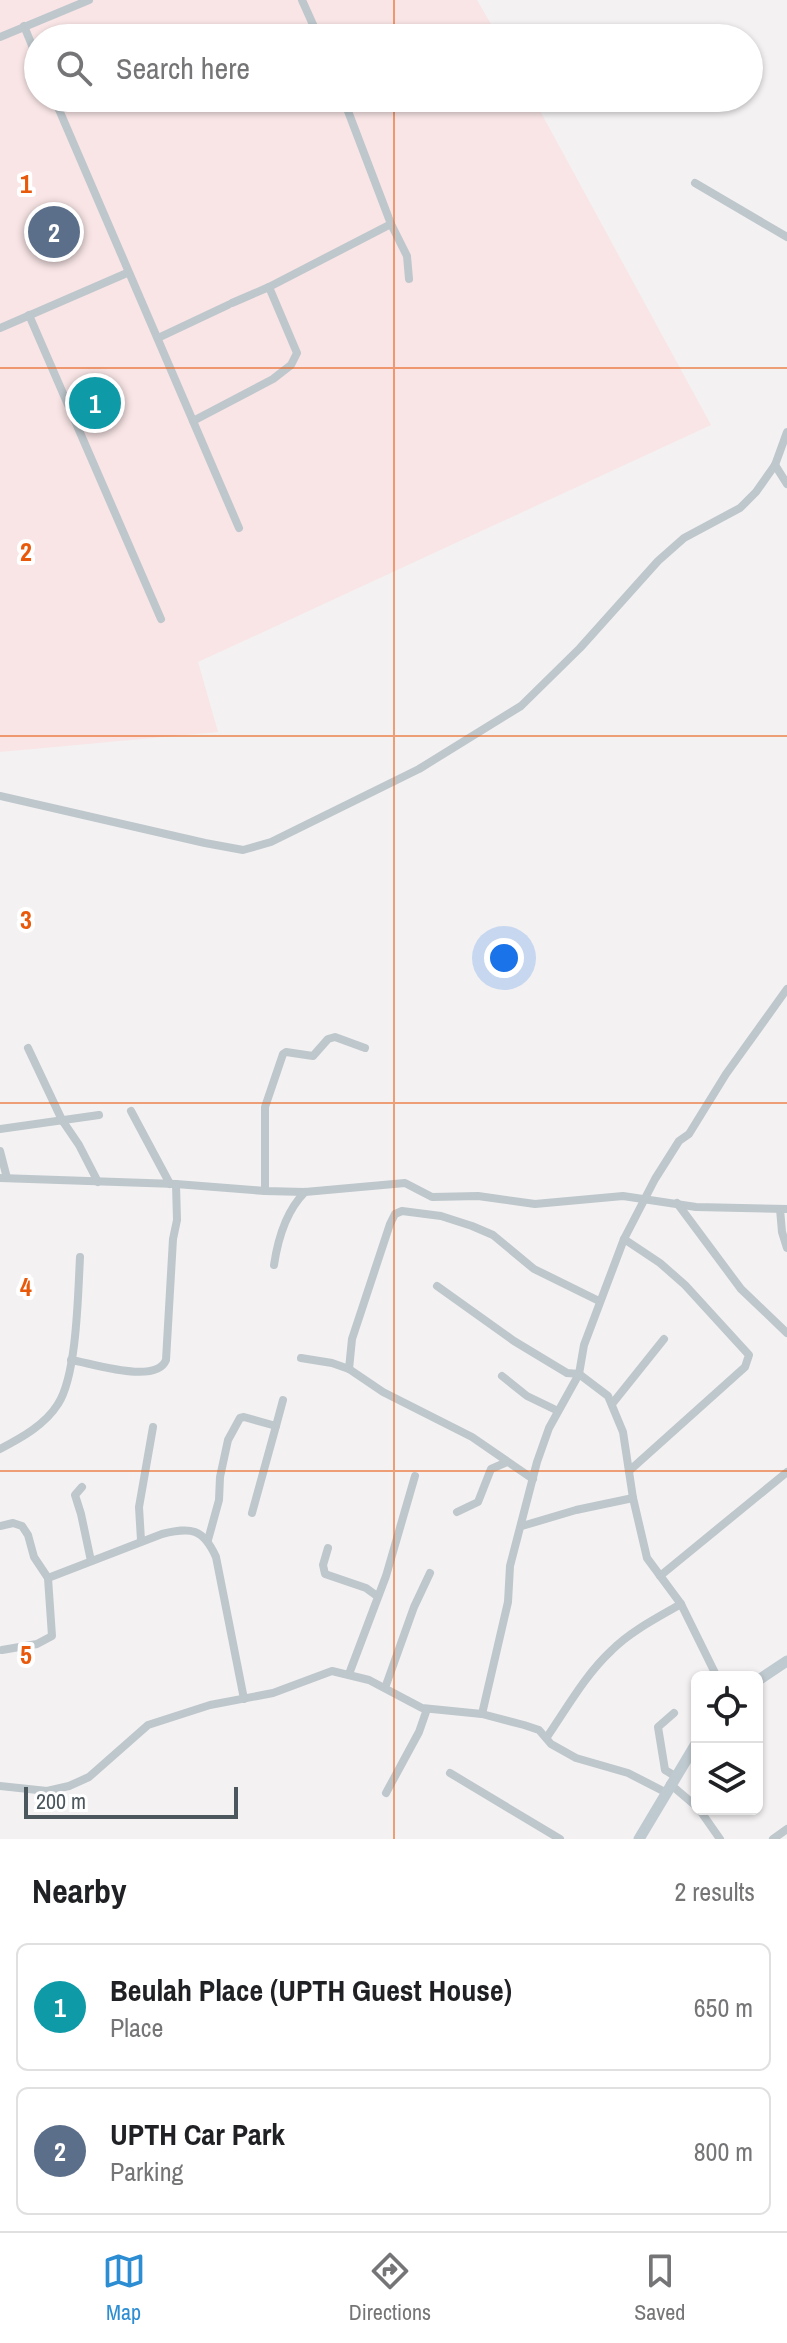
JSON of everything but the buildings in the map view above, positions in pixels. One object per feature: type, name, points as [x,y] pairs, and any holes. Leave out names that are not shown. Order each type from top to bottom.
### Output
[{"type":"street","points":[[29,24],[89,0]]},
{"type":"street","points":[[302,0],[313,24]]},
{"type":"street","points":[[0,37],[24,26]]},
{"type":"street","points":[[60,112],[239,528]]},
{"type":"street","points":[[348,112],[391,224],[407,256],[409,279]]},
{"type":"street","points":[[695,183],[787,237]]},
{"type":"street","points":[[158,338],[269,287],[391,224]]},
{"type":"street","points":[[0,328],[127,273]]},
{"type":"street","points":[[193,421],[273,379],[291,365],[297,353],[269,287]]},
{"type":"street","points":[[29,315],[161,619]]},
{"type":"street","points":[[0,796],[243,850],[271,842],[419,769],[521,706],[580,648],[658,561],[684,538],[740,508],[756,492],[775,465],[785,445],[787,432]]},
{"type":"street","points":[[775,465],[787,484]]},
{"type":"street","points":[[482,1714],[508,1602],[510,1566],[533,1479],[549,1428],[579,1374],[584,1345],[624,1239],[679,1141],[689,1134],[726,1074],[787,989]]},
{"type":"street","points":[[265,1191],[263,1117],[283,1054],[313,1056],[328,1039],[335,1037],[365,1048]]},
{"type":"street","points":[[28,1048],[62,1120],[98,1182]]},
{"type":"street","points":[[71,1360],[127,1371],[157,1371],[166,1360],[172,1251],[177,1220],[173,1184],[131,1111]]},
{"type":"street","points":[[0,1129],[99,1115]]},
{"type":"street","points":[[0,1151],[4,1178],[305,1192],[405,1183],[432,1197],[478,1196],[535,1204],[623,1196],[708,1207],[784,1209],[782,1232],[787,1248]]},
{"type":"street","points":[[274,1265],[281,1233],[297,1200],[305,1192]]},
{"type":"street","points":[[677,1202],[741,1289],[787,1333]]},
{"type":"street","points":[[349,1369],[352,1339],[390,1224],[395,1214],[402,1211],[441,1216],[493,1235],[534,1269],[599,1301]]},
{"type":"street","points":[[624,1239],[660,1263],[685,1285],[749,1355],[750,1360],[629,1471]]},
{"type":"street","points":[[0,1449],[34,1429],[63,1395],[71,1360],[80,1257]]},
{"type":"street","points":[[437,1286],[514,1341],[567,1373],[579,1374],[608,1396],[623,1432],[633,1498],[647,1558],[681,1604],[714,1671]]},
{"type":"street","points":[[612,1404],[664,1339]]},
{"type":"street","points":[[301,1358],[349,1369],[383,1392],[472,1437],[533,1479]]},
{"type":"street","points":[[502,1376],[527,1396],[558,1411]]},
{"type":"street","points":[[252,1513],[283,1400]]},
{"type":"street","points":[[208,1540],[219,1500],[225,1451],[232,1431],[244,1417],[276,1426]]},
{"type":"street","points":[[141,1540],[139,1507],[153,1427]]},
{"type":"street","points":[[457,1512],[478,1502],[491,1469],[507,1462]]},
{"type":"street","points":[[660,1576],[787,1472]]},
{"type":"street","points":[[349,1674],[396,1544],[415,1476]]},
{"type":"street","points":[[82,1487],[75,1495],[91,1561]]},
{"type":"street","points":[[522,1526],[633,1498]]},
{"type":"street","points":[[0,1526],[13,1523],[22,1526],[28,1535],[34,1557],[48,1578],[52,1636],[37,1644],[2,1650]]},
{"type":"street","points":[[48,1578],[141,1540],[177,1530],[201,1534],[208,1540],[216,1557],[244,1699]]},
{"type":"street","points":[[328,1548],[323,1565],[325,1574],[366,1588],[377,1596]]},
{"type":"street","points":[[385,1688],[414,1607],[430,1573]]},
{"type":"street","points":[[547,1737],[584,1682],[612,1650],[646,1624],[681,1604]]},
{"type":"street","points":[[763,1677],[787,1661]]},
{"type":"street","points":[[0,1786],[47,1791],[69,1786],[89,1777],[148,1725],[210,1705],[273,1693],[332,1671],[385,1688],[403,1700],[427,1709],[482,1714],[539,1730],[551,1744],[576,1758],[670,1784],[691,1802]]},
{"type":"street","points":[[386,1793],[419,1732],[427,1709]]},
{"type":"street","points":[[670,1784],[658,1727],[674,1713]]},
{"type":"street","points":[[639,1839],[696,1743]]},
{"type":"street","points":[[450,1773],[560,1839]]},
{"type":"street","points":[[703,1815],[720,1839]]},
{"type":"street","points":[[773,1839],[787,1829]]},
{"type":"shaded area","points":[[0,0],[477,0],[491,24],[24,24],[24,112],[541,112],[711,425],[198,662],[218,732],[0,752]]},
{"type":"place","name":"UPTH Car Park","points":[[54,232]]},
{"type":"place","name":"Beulah Place (UPTH Guest House)","points":[[95,403]]}]
